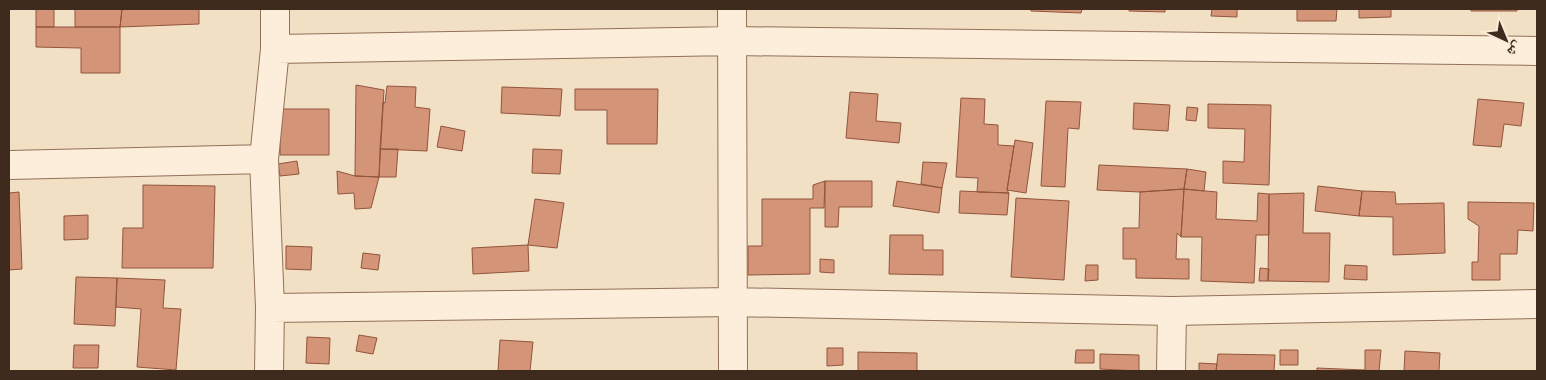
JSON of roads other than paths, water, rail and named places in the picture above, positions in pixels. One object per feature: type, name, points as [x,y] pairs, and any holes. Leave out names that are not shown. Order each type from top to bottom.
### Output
[{"type":"street","points":[[268,371],[270,308],[264,159],[275,50],[275,9]]},
{"type":"street","points":[[732,9],[733,371]]},
{"type":"street","points":[[275,50],[732,41],[1537,51]]},
{"type":"street","points":[[9,165],[264,159]]},
{"type":"street","points":[[270,308],[733,302],[1172,311],[1537,304]]},
{"type":"street","points":[[1171,371],[1172,311]]}]
